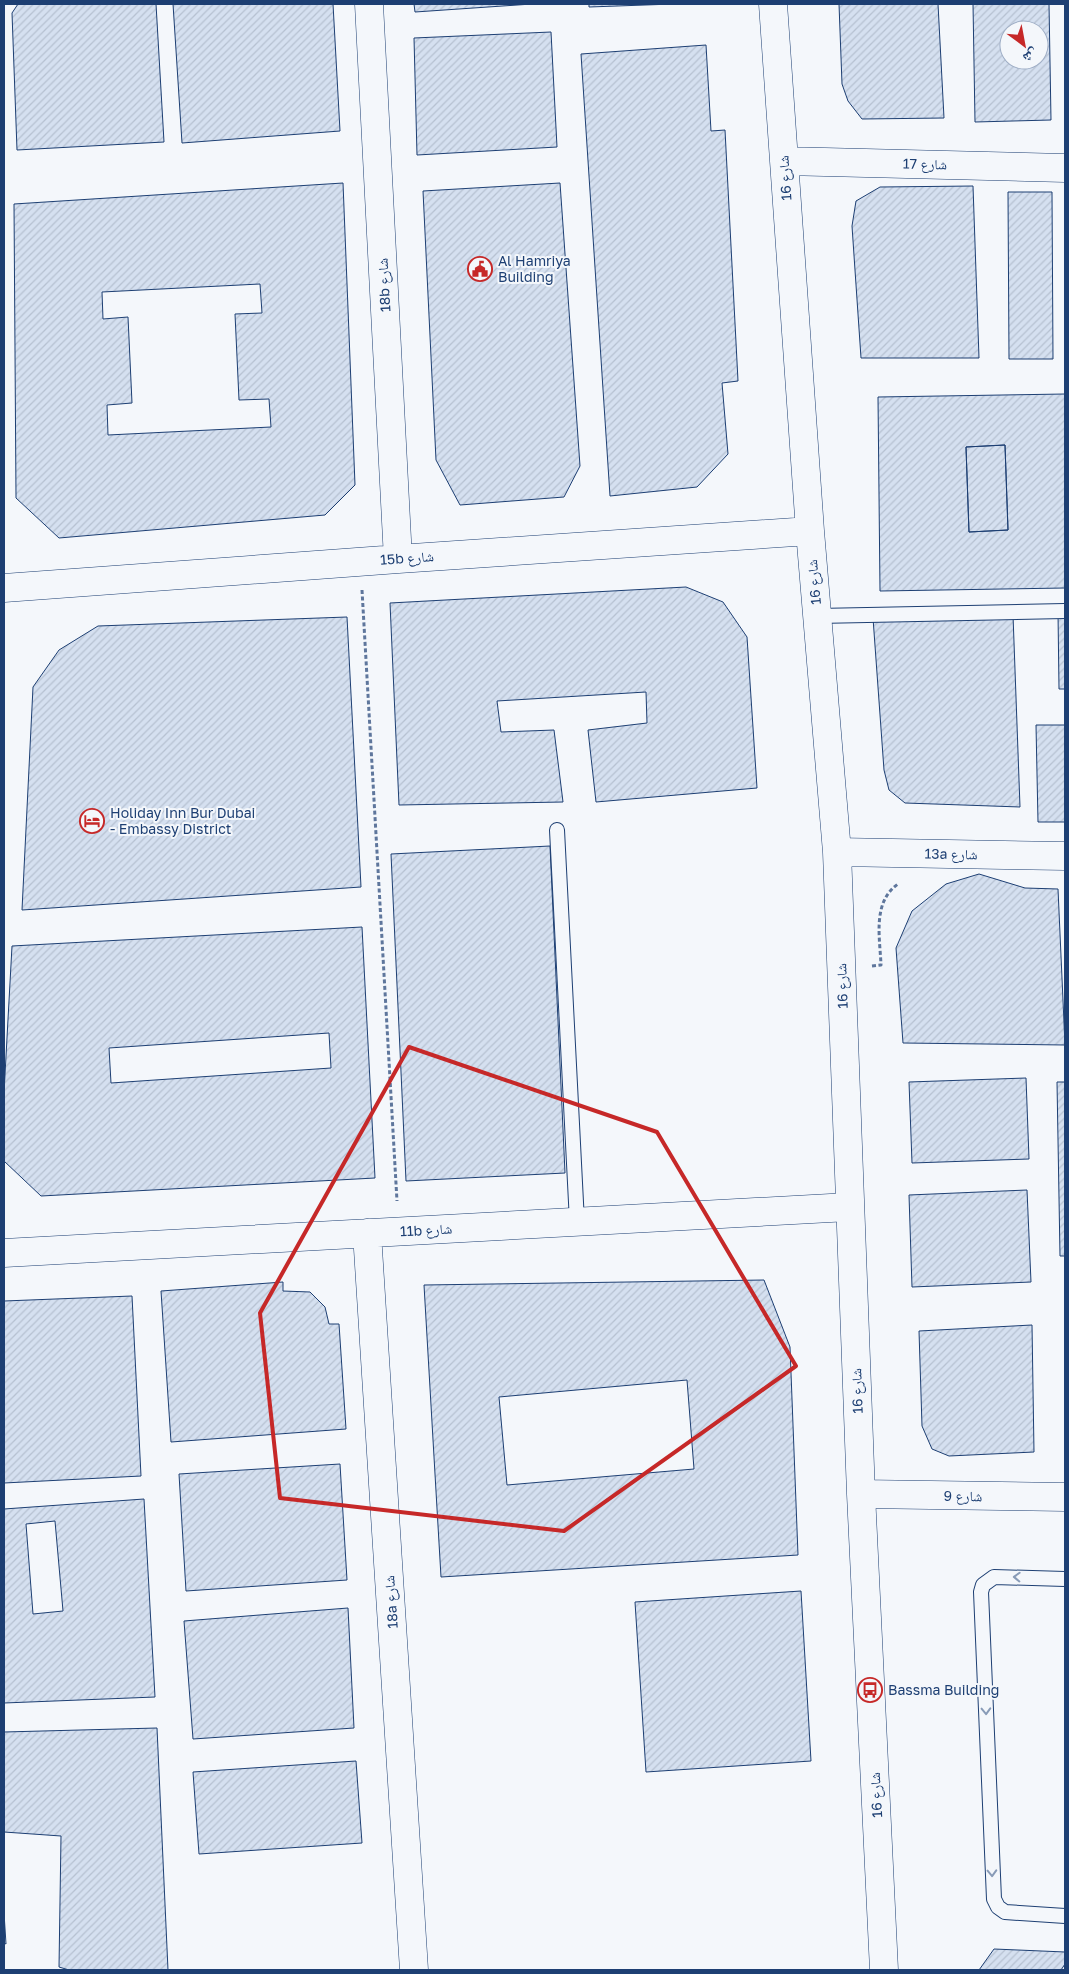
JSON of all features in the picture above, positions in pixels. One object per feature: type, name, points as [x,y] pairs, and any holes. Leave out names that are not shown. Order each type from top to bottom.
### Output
[{"type":"street","name":"شارع 16","points":[[773,4],[810,531],[837,852],[861,1494],[884,1970]]},
{"type":"street","name":"18b شارع","points":[[369,7],[398,558]]},
{"type":"street","name":"شارع 17","points":[[784,161],[1065,168]]},
{"type":"street","name":"15b شارع","points":[[4,588],[398,558],[810,531]]},
{"type":"street","name":"13a شارع","points":[[837,852],[1065,856]]},
{"type":"street","name":"11b شارع","points":[[4,1253],[849,1207]]},
{"type":"street","name":"18a شارع","points":[[367,1233],[414,1970]]},
{"type":"street","name":"شارع 9","points":[[861,1494],[1065,1497]]},
{"type":"lane","points":[[817,616],[1065,611]]},
{"type":"lane","points":[[557,830],[577,1222]]},
{"type":"lane","points":[[1065,1580],[994,1577],[983,1585],[981,1592],[994,1899],[998,1907],[1005,1912],[1065,1916]]},
{"type":"path","points":[[361,562],[399,1231]]},
{"type":"path","points":[[841,969],[881,965],[880,914],[884,899],[900,882]]},
{"type":"highlighted area","points":[[409,1047],[657,1132],[796,1366],[564,1531],[280,1498],[260,1313]]},
{"type":"building","points":[[18,4],[156,4],[164,142],[17,150],[12,13]]},
{"type":"building","points":[[173,4],[333,4],[340,131],[182,143]]},
{"type":"building","points":[[414,4],[532,4],[415,12]]},
{"type":"building","points":[[589,4],[673,4],[589,7]]},
{"type":"building","points":[[839,4],[938,4],[944,118],[862,119],[848,101],[842,84]]},
{"type":"building","points":[[973,4],[1049,4],[1051,120],[975,122]]},
{"type":"building","points":[[551,32],[557,147],[417,155],[414,38]]},
{"type":"building","points":[[706,45],[711,131],[725,130],[738,381],[722,383],[728,454],[697,487],[610,496],[581,54]]},
{"type":"building","points":[[343,183],[355,485],[325,515],[59,538],[16,498],[14,204]],"holes":[[[260,284],[262,313],[235,314],[239,400],[269,399],[271,427],[108,435],[107,405],[132,403],[128,317],[103,319],[102,292]]]},
{"type":"building","points":[[560,183],[580,466],[564,497],[460,505],[436,460],[423,191]]},
{"type":"building","points":[[973,186],[979,358],[861,358],[852,226],[856,201],[880,187]]},
{"type":"building","points":[[1008,192],[1052,192],[1053,359],[1009,359]]},
{"type":"building","points":[[1065,394],[1065,588],[880,591],[878,397]],"holes":[[[1005,445],[1008,530],[969,532],[966,447]]]},
{"type":"building","points":[[1005,445],[1008,530],[969,532],[966,447]]},
{"type":"building","points":[[686,587],[723,602],[747,637],[757,788],[596,802],[588,730],[647,723],[646,692],[497,701],[501,732],[554,730],[563,802],[399,805],[390,603]]},
{"type":"building","points":[[1058,613],[1065,613],[1065,689],[1059,689]]},
{"type":"building","points":[[1013,615],[1020,807],[905,803],[889,790],[884,770],[873,618]]},
{"type":"building","points":[[347,617],[361,887],[22,910],[33,687],[59,650],[98,626]]},
{"type":"building","points":[[1036,725],[1065,725],[1065,822],[1038,822]]},
{"type":"building","points":[[550,846],[565,1173],[406,1181],[391,854]]},
{"type":"building","points":[[979,874],[1025,888],[1058,889],[1065,1045],[903,1043],[896,948],[912,911],[946,884]]},
{"type":"building","points":[[362,927],[375,1178],[41,1196],[4,1161],[4,1093],[12,946]],"holes":[[[329,1033],[331,1068],[111,1083],[109,1048]]]},
{"type":"building","points":[[1026,1078],[1029,1159],[912,1163],[909,1082]]},
{"type":"building","points":[[1057,1082],[1065,1082],[1065,1256],[1060,1256]]},
{"type":"building","points":[[1027,1190],[1031,1282],[912,1287],[909,1195]]},
{"type":"building","points":[[764,1280],[790,1347],[798,1555],[441,1577],[424,1285]],"holes":[[[687,1380],[694,1469],[507,1485],[499,1397]]]},
{"type":"building","points":[[283,1282],[283,1291],[310,1292],[325,1307],[329,1324],[339,1324],[346,1429],[171,1442],[161,1291]]},
{"type":"building","points":[[132,1296],[141,1476],[4,1483],[4,1301]]},
{"type":"building","points":[[1032,1325],[1034,1452],[949,1456],[932,1449],[922,1426],[919,1331]]},
{"type":"building","points":[[340,1464],[347,1580],[186,1591],[179,1474]]},
{"type":"building","points":[[144,1499],[155,1697],[4,1703],[4,1509]],"holes":[[[55,1521],[63,1611],[33,1614],[26,1524]]]},
{"type":"building","points":[[801,1591],[811,1761],[646,1772],[635,1602]]},
{"type":"building","points":[[348,1608],[354,1728],[193,1739],[184,1621]]},
{"type":"building","points":[[157,1728],[168,1970],[69,1970],[59,1967],[61,1836],[4,1832],[4,1732]]},
{"type":"building","points":[[356,1761],[362,1843],[199,1854],[193,1772]]},
{"type":"building","points":[[4,1913],[6,1944],[4,1943]]},
{"type":"building","points":[[994,1949],[1065,1952],[1065,1964],[1061,1970],[979,1970]]},
{"type":"place","name":"Al Hamriya Building","points":[[480,269]]},
{"type":"place","name":"Holiday Inn Bur Dubai - Embassy District","points":[[92,821]]},
{"type":"place","name":"Bassma Building","points":[[870,1690]]}]
